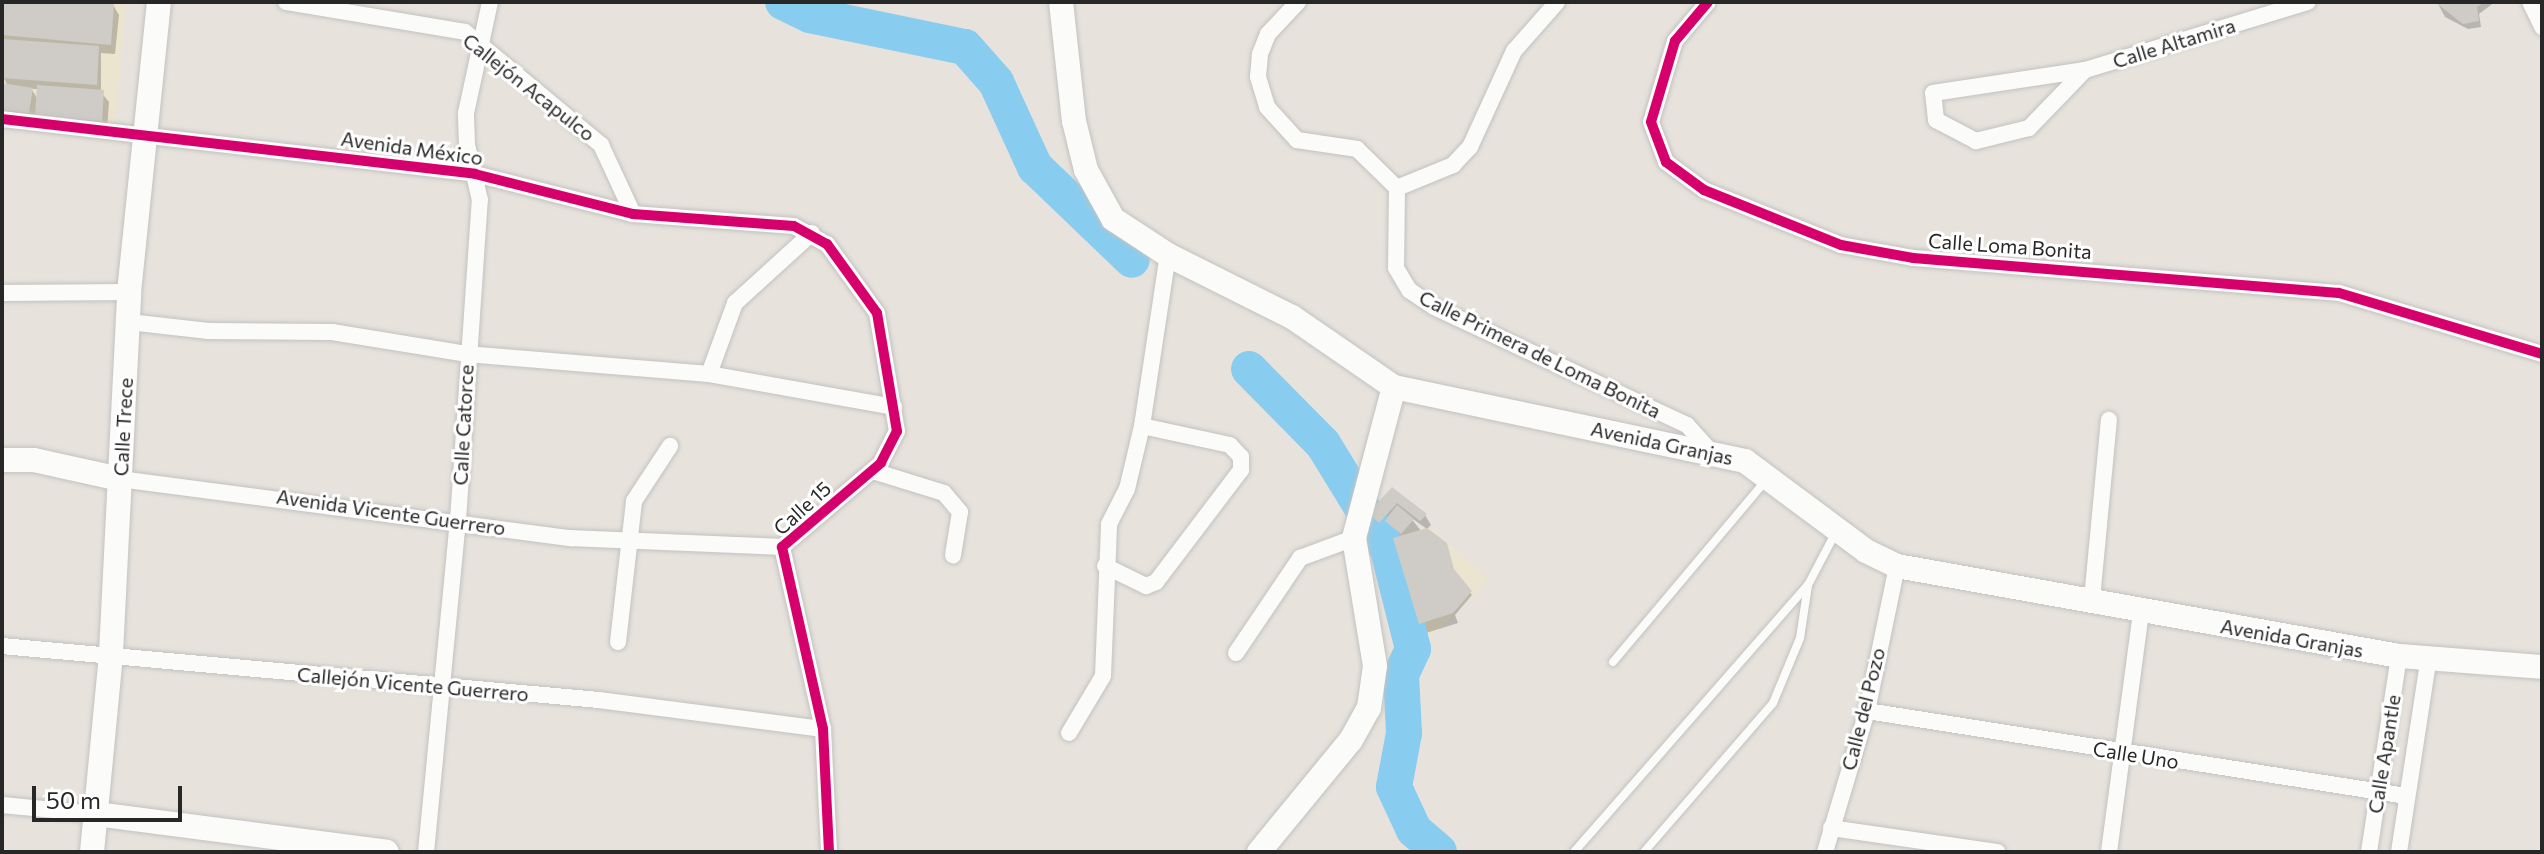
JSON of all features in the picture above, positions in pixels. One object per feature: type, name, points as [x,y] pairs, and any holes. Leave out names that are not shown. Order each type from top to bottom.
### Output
[{"type":"main road","name":"Calle Trece","points":[[92,852],[111,653],[129,292],[143,132],[159,2]]},
{"type":"main road","name":"Avenida Granjas","points":[[1061,2],[1074,121],[1086,170],[1113,219],[1168,255],[1292,317],[1394,387],[1745,461],[1866,551],[1897,566],[2399,656],[2542,667]]},
{"type":"main road","points":[[1259,852],[1351,740],[1369,708],[1375,666],[1354,538],[1394,387]]},
{"type":"main road","name":"Avenida Vicente Guerrero","points":[[2,460],[34,460],[120,479]]},
{"type":"main road","points":[[96,814],[387,852]]},
{"type":"street","name":"Callejón Acapulco","points":[[286,2],[465,32],[479,47],[601,145],[633,214]]},
{"type":"street","name":"Calle Catorce","points":[[426,852],[438,690],[458,520],[466,354],[480,200],[466,113],[490,2]]},
{"type":"street","points":[[1298,2],[1268,34],[1260,54],[1258,77],[1267,107],[1297,140],[1357,149],[1397,188],[1453,165],[1470,147],[1514,51],[1557,2]]},
{"type":"street","name":"Calle Loma Bonita","points":[[1708,2],[1675,41],[1651,122],[1666,162],[1704,190],[1841,245],[1913,258],[2339,293],[2542,354]]},
{"type":"street","name":"Calle Altamira","points":[[2085,70],[2029,128],[1976,141],[1936,120],[1933,93],[2085,70],[2308,2]]},
{"type":"street","points":[[2530,2],[2542,27]]},
{"type":"street","name":"Avenida México","points":[[2,119],[143,132],[475,174],[633,214],[794,226],[812,233]]},
{"type":"street","name":"Calle Primera de Loma Bonita","points":[[1397,188],[1396,268],[1409,290],[1434,307],[1687,425],[1711,452]]},
{"type":"street","points":[[709,374],[735,303],[812,233]]},
{"type":"street","name":"Calle 15","points":[[812,233],[827,244],[877,313],[894,407],[892,449],[873,471],[782,547],[823,729],[829,852]]},
{"type":"street","points":[[1069,733],[1103,676],[1109,524],[1127,489],[1142,426],[1168,255]]},
{"type":"street","points":[[2,293],[129,292]]},
{"type":"street","points":[[129,322],[208,331],[332,332],[466,354],[709,374],[894,407]]},
{"type":"street","points":[[2092,599],[2109,420]]},
{"type":"street","points":[[1105,566],[1146,586],[1156,582],[1241,470],[1241,457],[1230,445],[1142,426]]},
{"type":"street","points":[[618,642],[634,501],[670,446]]},
{"type":"street","points":[[873,471],[944,493],[960,512],[953,555]]},
{"type":"street","name":"Avenida Vicente Guerrero","points":[[120,479],[627,542],[782,547]]},
{"type":"street","points":[[1236,653],[1300,558],[1354,538]]},
{"type":"street","name":"Calle del Pozo","points":[[1825,852],[1867,711],[1897,566]]},
{"type":"street","points":[[2109,852],[2141,612]]},
{"type":"street","name":"Callejón Vicente Guerrero","points":[[2,646],[111,653],[438,690],[599,700],[823,729]]},
{"type":"street","name":"Calle Apantle","points":[[2369,852],[2399,656]]},
{"type":"street","name":"Calle Apantle","points":[[2399,852],[2429,657]]},
{"type":"street","name":"Calle Uno","points":[[1867,711],[2406,796]]},
{"type":"street","points":[[2,805],[96,814]]},
{"type":"street","points":[[1831,828],[1997,852]]},
{"type":"lane","points":[[1613,662],[1769,477]]},
{"type":"lane","points":[[1574,852],[1808,585],[1838,528]]},
{"type":"lane","points":[[1644,852],[1773,703],[1800,638],[1808,585]]},
{"type":"shaded area","points":[[2,2],[126,2],[115,125],[2,115]]},
{"type":"shaded area","points":[[1429,526],[1488,579],[1424,645],[1389,539]]},
{"type":"building","points":[[2,2],[114,3],[111,45],[2,35]]},
{"type":"building","points":[[2435,2],[2484,2],[2477,7],[2479,21],[2463,24]]},
{"type":"building","points":[[3,39],[99,46],[97,85],[2,78]]},
{"type":"building","points":[[2,83],[33,88],[29,113],[2,110]]},
{"type":"building","points":[[37,85],[104,90],[102,121],[35,116]]},
{"type":"building","points":[[1392,487],[1427,514],[1420,521],[1397,503],[1379,523],[1368,513]]},
{"type":"building","points":[[1397,505],[1414,519],[1401,534],[1385,521]]},
{"type":"building","points":[[1427,528],[1447,543],[1454,569],[1472,591],[1453,613],[1419,624],[1393,538]]},
{"type":"waterway","points":[[783,2],[810,15],[965,47],[996,82],[1035,167],[1132,260]]},
{"type":"waterway","points":[[1249,369],[1323,444],[1388,550],[1413,649],[1401,675],[1404,733],[1394,787],[1414,830],[1439,852]]},
{"type":"cycle path","points":[[1708,2],[1675,41],[1651,122],[1666,162],[1704,190],[1841,245],[1913,258],[2339,293],[2542,354]]},
{"type":"cycle path","points":[[2,119],[475,174],[633,214],[794,226],[827,244],[877,313],[897,431],[881,463],[782,547],[823,729],[829,852]]}]
